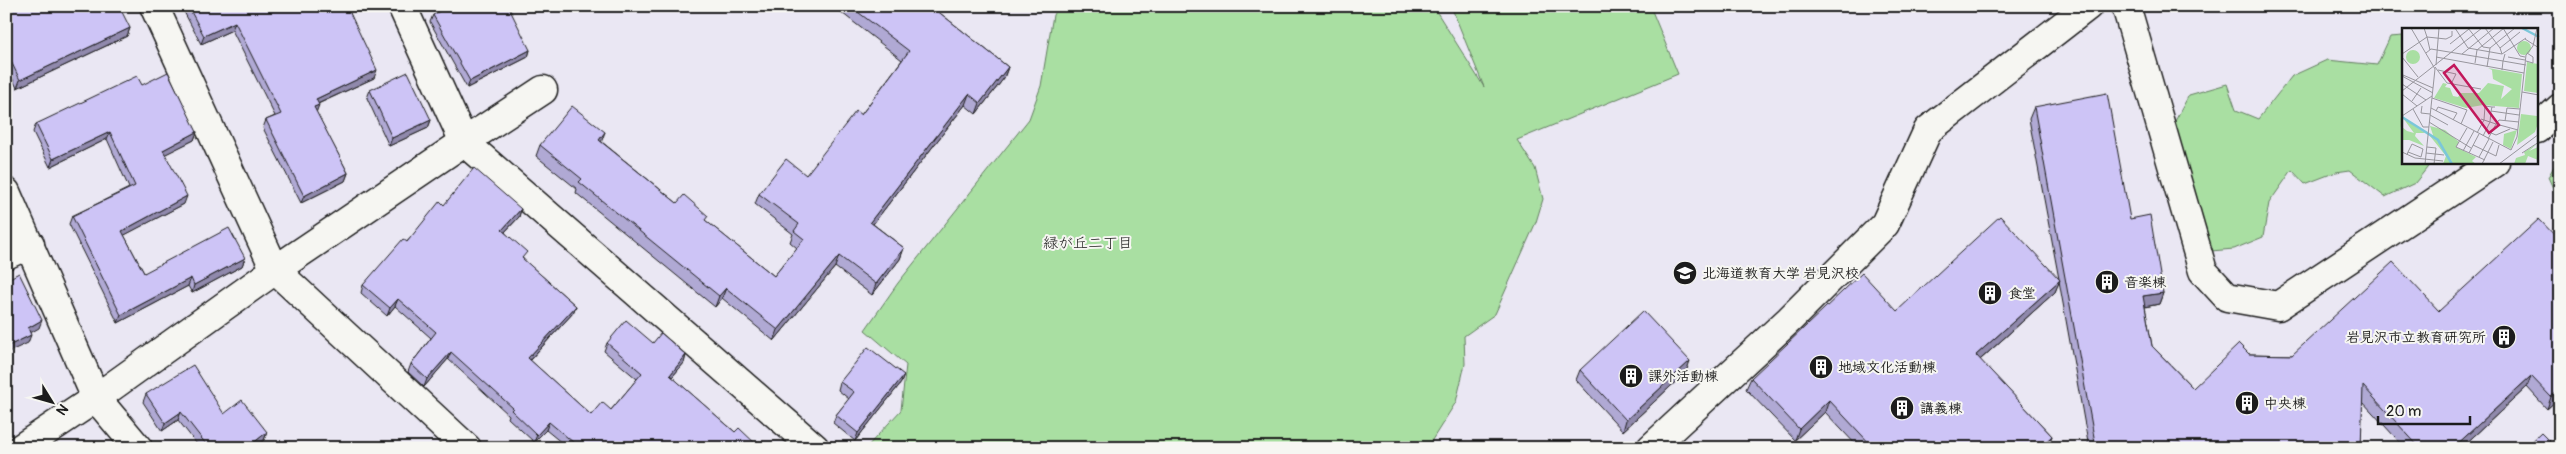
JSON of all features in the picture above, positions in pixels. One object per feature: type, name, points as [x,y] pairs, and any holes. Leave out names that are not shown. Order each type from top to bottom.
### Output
[{"type":"street","points":[[154,6],[275,270],[467,448]]},
{"type":"street","points":[[402,6],[464,142],[815,448]]},
{"type":"street","points":[[1651,448],[1790,319],[1885,224],[1928,130],[2088,6]]},
{"type":"street","points":[[2126,6],[2203,271],[2227,298],[2278,306],[2491,164]]},
{"type":"street","points":[[21,448],[96,398],[275,270],[543,90]]},
{"type":"street","points":[[2538,128],[2560,108]]},
{"type":"street","points":[[6,192],[18,250],[96,398],[138,448]]},
{"type":"green space","points":[[1058,6],[1433,6],[1484,87],[1451,6],[1650,6],[1678,74],[1517,140],[1535,168],[1543,199],[1536,222],[1495,314],[1464,336],[1465,364],[1456,402],[1427,448],[866,448],[901,410],[906,365],[865,330],[898,283],[1029,119],[1041,86],[1053,15]]},
{"type":"green space","points":[[2402,36],[2402,164],[2430,164],[2415,183],[2385,197],[2350,170],[2336,172],[2305,184],[2292,170],[2269,203],[2263,237],[2234,249],[2211,251],[2173,125],[2189,95],[2227,84],[2236,110],[2258,119],[2292,76],[2327,60],[2377,65],[2390,37]]},
{"type":"green space","points":[[2560,156],[2560,204],[2548,177]]},
{"type":"building","points":[[6,6],[119,6],[130,28],[20,80],[6,51]]},
{"type":"building","points":[[188,6],[350,6],[351,10],[349,11],[377,70],[316,99],[319,105],[314,107],[348,173],[304,196],[266,120],[281,114],[235,22],[204,36]]},
{"type":"building","points":[[448,6],[508,6],[530,50],[470,81],[433,15]]},
{"type":"building","points":[[850,6],[931,6],[1008,67],[980,103],[969,94],[870,222],[904,248],[876,284],[839,256],[778,330],[726,288],[719,296],[579,182],[582,179],[540,145],[572,106],[605,132],[599,140],[677,203],[684,195],[708,216],[705,220],[774,276],[804,239],[794,231],[799,224],[759,194],[786,159],[806,175],[856,111],[861,115],[909,51]]},
{"type":"building","points":[[168,72],[197,132],[163,150],[187,196],[122,231],[144,273],[229,228],[245,258],[194,285],[191,278],[121,315],[72,216],[135,186],[110,132],[53,159],[36,124],[137,76],[142,85]]},
{"type":"building","points":[[408,72],[431,120],[392,138],[370,90]]},
{"type":"building","points":[[2107,93],[2130,219],[2150,215],[2163,293],[2143,296],[2152,346],[2193,388],[2239,344],[2249,354],[2292,355],[2393,262],[2439,311],[2539,219],[2560,241],[2560,389],[2551,397],[2531,376],[2453,448],[2420,448],[2363,386],[2361,448],[2233,448],[2231,446],[2229,448],[2175,448],[2181,443],[2153,448],[2096,448],[2034,107]]},
{"type":"building","points":[[474,168],[521,209],[502,230],[527,252],[522,258],[576,306],[528,358],[591,415],[602,402],[611,410],[642,373],[607,343],[626,320],[653,343],[661,333],[686,355],[670,375],[735,432],[739,428],[760,448],[580,448],[549,422],[537,435],[511,410],[513,408],[451,352],[427,379],[411,364],[436,332],[398,299],[390,308],[363,285],[403,239],[407,242],[440,201],[444,205]]},
{"type":"building","points":[[2000,216],[2060,280],[1976,355],[2052,436],[2039,448],[1874,448],[1829,400],[1799,429],[1751,378],[1862,273],[1897,311]]},
{"type":"building","points":[[19,273],[42,320],[28,328],[31,335],[6,347],[6,280]]},
{"type":"building","name":"課外活動棟","points":[[1643,311],[1690,361],[1626,420],[1580,370]]},
{"type":"building","points":[[868,347],[904,375],[858,433],[836,415],[854,392],[840,382]]},
{"type":"building","points":[[193,365],[224,414],[242,400],[267,432],[247,448],[209,448],[181,412],[165,423],[146,394]]},
{"type":"building","points":[[2541,433],[2556,448],[2525,448]]},
{"type":"place","name":"北海道教育大学 岩見沢校","points":[[1685,273]]},
{"type":"place","name":"音楽棟","points":[[2107,282]]},
{"type":"place","name":"食堂","points":[[1990,293]]},
{"type":"place","name":"岩見沢市立教育研究所","points":[[2504,337]]},
{"type":"place","name":"地域文化活動棟","points":[[1821,367]]},
{"type":"place","name":"課外活動棟","points":[[1631,376]]},
{"type":"place","name":"中央棟","points":[[2247,403]]},
{"type":"place","name":"講義棟","points":[[1902,408]]},
{"type":"district","name":"緑が丘二丁目","points":[[1088,243]]}]
